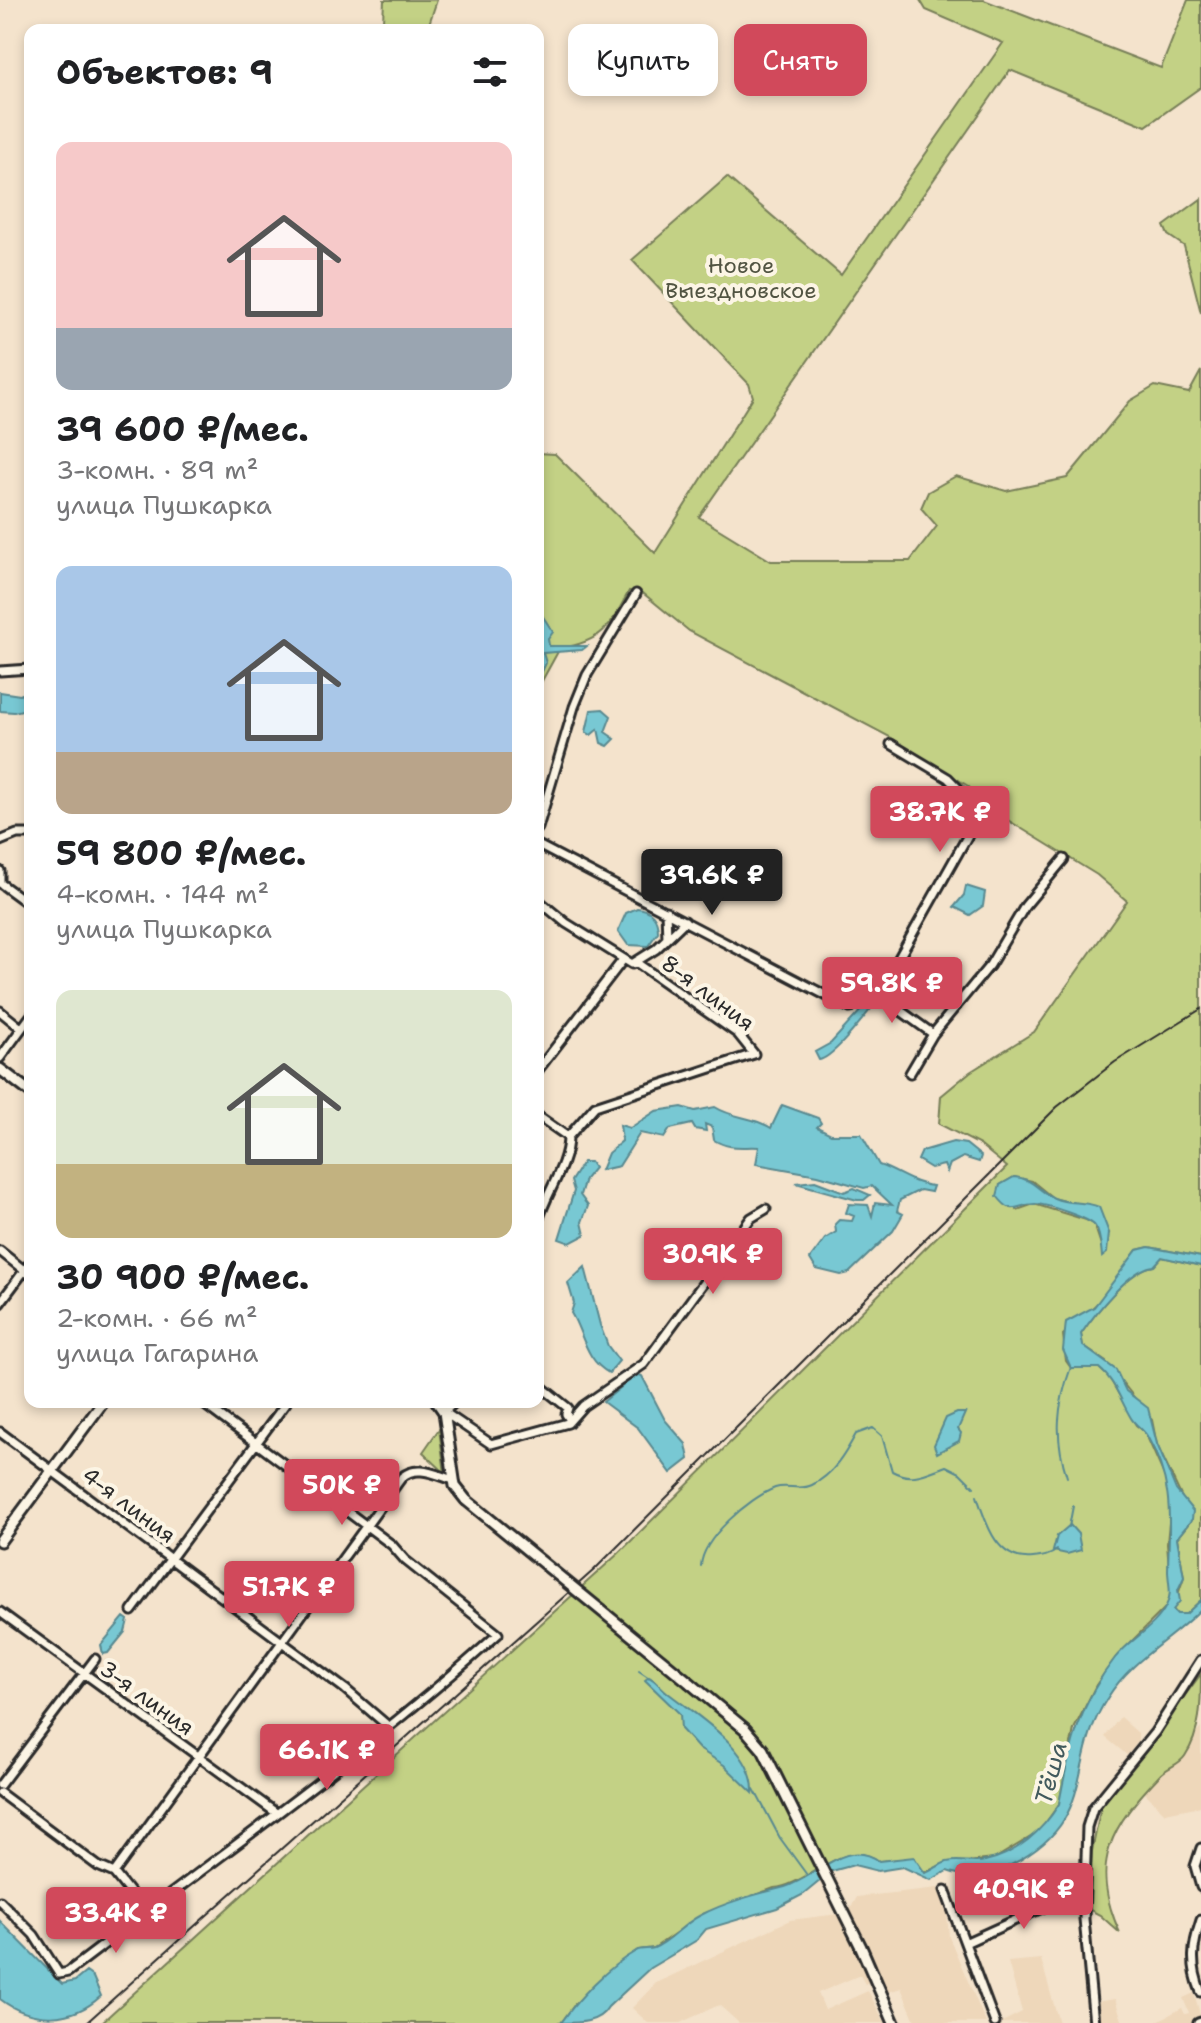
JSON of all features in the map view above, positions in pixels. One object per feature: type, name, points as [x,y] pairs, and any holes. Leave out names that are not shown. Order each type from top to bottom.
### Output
[{"type":"main road","points":[[0,1069],[24,1087]]},
{"type":"main road","points":[[0,1541],[98,1408]]},
{"type":"main road","points":[[441,1408],[454,1480],[466,1500],[745,1729],[763,1750],[841,1907],[894,2023]]},
{"type":"street","points":[[544,808],[578,696],[636,594]]},
{"type":"street","points":[[0,671],[24,669]]},
{"type":"street","points":[[544,848],[850,1008],[866,993],[882,988],[981,812],[948,778],[891,744]]},
{"type":"street","points":[[0,841],[24,834]]},
{"type":"street","points":[[910,1073],[933,1034],[990,965],[1025,906],[1064,859]]},
{"type":"street","points":[[0,871],[0,882],[24,900]]},
{"type":"street","points":[[544,904],[622,961],[637,963],[685,921]]},
{"type":"street","points":[[666,911],[666,940]]},
{"type":"street","points":[[544,1062],[622,961]]},
{"type":"street","name":"8-я линия","points":[[568,1137],[595,1106],[754,1054],[738,1034],[637,963]]},
{"type":"street","points":[[882,988],[890,1003],[933,1034]]},
{"type":"street","points":[[0,1011],[21,1028]]},
{"type":"street","points":[[0,1058],[24,1024]]},
{"type":"street","points":[[544,1120],[568,1137],[568,1154],[544,1202]]},
{"type":"street","points":[[448,1408],[444,1412],[491,1444],[570,1420],[583,1406],[644,1364],[751,1218],[766,1209]]},
{"type":"street","points":[[0,1251],[24,1271]]},
{"type":"street","points":[[0,1303],[24,1276]]},
{"type":"street","points":[[544,1389],[568,1408],[570,1420]]},
{"type":"street","points":[[0,1793],[98,1866],[114,1873],[141,1907],[152,1908],[388,1726],[498,1634],[367,1525],[209,1408]]},
{"type":"street","points":[[132,1611],[282,1408]]},
{"type":"street","name":"4-я линия","points":[[0,1432],[388,1726]]},
{"type":"street","points":[[114,1873],[407,1473],[421,1470],[454,1480]]},
{"type":"street","name":"3-я линия","points":[[0,1612],[275,1812]]},
{"type":"street","points":[[0,1785],[95,1659]]},
{"type":"street","points":[[1094,2023],[1083,1908],[1087,1827],[1093,1808],[1155,1732],[1201,1660]]},
{"type":"street","points":[[1201,1848],[1195,1866],[1201,1887]]},
{"type":"street","points":[[945,1890],[995,2023]]},
{"type":"street","points":[[0,1901],[34,1935],[59,1974],[68,1972],[139,1918],[141,1907]]},
{"type":"street","points":[[965,1943],[1055,1902],[1083,1908]]},
{"type":"street","points":[[1201,1920],[1191,1958],[1201,1992]]},
{"type":"shaded area","points":[[1120,1717],[1138,1733],[1138,1742],[1127,1755],[1105,1737]]},
{"type":"shaded area","points":[[1201,1728],[1201,1806],[1165,1813],[1142,1790]]},
{"type":"shaded area","points":[[938,1888],[947,1913],[949,1937],[986,2023],[916,2023],[901,1988],[888,1992],[850,1909],[857,1897]]},
{"type":"shaded area","points":[[839,1914],[869,1982],[865,1984],[860,1975],[818,1993],[825,2010],[868,1991],[885,2023],[739,2023],[719,2005],[680,2023],[648,2023],[632,2008],[656,1983],[790,1920]]},
{"type":"shaded area","points":[[1041,1959],[1059,2023],[1000,2023],[1022,2012],[1008,1962]]},
{"type":"shaded area","points":[[1194,1993],[1201,2018],[1192,2023],[1154,2023],[1182,2008],[1185,2014],[1189,2013],[1183,1998]]},
{"type":"shaded area","points":[[1115,1999],[1123,2023],[1099,2023],[1096,2002]]},
{"type":"green space","points":[[384,0],[437,0],[429,24],[381,24]]},
{"type":"green space","name":"Новое Выездновское","points":[[920,0],[984,0],[1161,68],[1188,0],[1201,0],[1201,87],[1146,126],[1010,70],[699,517],[771,561],[910,561],[937,526],[921,508],[928,492],[956,476],[1006,491],[1067,478],[1130,401],[1155,386],[1189,393],[1201,371],[1201,1257],[1149,1247],[1137,1250],[1104,1297],[1063,1335],[1066,1361],[1071,1368],[1099,1368],[1109,1377],[1136,1425],[1145,1432],[1167,1482],[1171,1502],[1167,1543],[1171,1593],[1167,1606],[1117,1656],[1096,1685],[1074,1729],[1059,1804],[1039,1832],[994,1859],[941,1865],[924,1873],[914,1858],[879,1861],[866,1855],[853,1854],[840,1858],[787,1885],[703,1914],[654,1948],[638,1950],[575,2004],[561,2023],[101,2023],[619,1553],[1007,1167],[980,1145],[939,1124],[941,1096],[970,1072],[1034,1032],[1127,901],[1097,875],[988,808],[968,786],[890,737],[689,631],[644,594],[629,591],[603,631],[586,642],[560,648],[544,677],[544,453],[555,454],[655,553],[753,397],[749,384],[632,260],[727,177],[841,275],[1003,43],[926,10]],"holes":[[[1014,1177],[1032,1181],[1053,1198],[1073,1203],[1109,1233],[1100,1242],[1094,1224],[1086,1220],[1034,1204],[1017,1210],[1000,1185]]]},
{"type":"green space","points":[[1201,199],[1201,313],[1184,246],[1168,235],[1164,226]]},
{"type":"green space","points":[[1162,1257],[1201,1266],[1201,1600],[1186,1614],[1177,1614],[1173,1609],[1184,1577],[1177,1538],[1192,1519],[1157,1445],[1152,1420],[1106,1362],[1083,1346],[1081,1334],[1124,1283],[1154,1266]]},
{"type":"green space","points":[[439,1429],[445,1473],[423,1452]]},
{"type":"green space","points":[[1201,1674],[1199,1716],[1190,1747],[1183,1759],[1161,1774],[1129,1811],[1110,1847],[1106,1886],[1120,1933],[1088,1909],[1092,1851],[1101,1807]]},
{"type":"water","points":[[544,618],[553,632],[548,639],[549,646],[587,646],[582,650],[544,653]]},
{"type":"water","points":[[0,692],[24,693],[24,710],[0,711]]},
{"type":"water","points":[[603,709],[611,716],[605,732],[615,739],[608,746],[601,743],[598,729],[591,735],[586,732],[591,710]]},
{"type":"water","points":[[966,886],[985,892],[983,906],[970,915],[954,907],[964,895]]},
{"type":"water","points":[[637,908],[650,912],[657,922],[658,932],[648,946],[628,945],[618,931],[626,913]]},
{"type":"water","points":[[874,996],[879,999],[850,1034],[833,1052],[819,1060],[815,1052],[831,1043]]},
{"type":"water","points":[[782,1105],[818,1118],[821,1123],[817,1127],[831,1134],[861,1134],[879,1165],[933,1186],[931,1192],[920,1190],[900,1200],[897,1211],[903,1214],[893,1231],[849,1273],[841,1275],[816,1269],[810,1259],[825,1239],[836,1232],[835,1224],[839,1220],[852,1221],[854,1216],[846,1213],[849,1204],[868,1205],[872,1216],[875,1203],[892,1205],[872,1186],[864,1188],[818,1175],[756,1164],[759,1147],[720,1143],[714,1140],[712,1127],[705,1124],[706,1131],[695,1129],[692,1124],[670,1129],[664,1138],[640,1133],[619,1166],[601,1170],[608,1153],[622,1141],[620,1125],[630,1128],[656,1111],[682,1107],[695,1111],[715,1107],[771,1128]]},
{"type":"water","points":[[953,1142],[966,1144],[981,1156],[979,1162],[963,1157],[950,1164],[947,1172],[944,1165],[931,1168],[918,1160],[922,1151]]},
{"type":"water","points":[[583,1162],[590,1162],[594,1168],[585,1179],[580,1195],[588,1206],[582,1222],[585,1235],[570,1243],[559,1239],[574,1191],[571,1181]]},
{"type":"water","points":[[1014,1177],[1031,1182],[1060,1200],[1099,1207],[1109,1233],[1107,1253],[1102,1257],[1097,1229],[1085,1219],[1040,1205],[1007,1207],[997,1196],[1000,1185]]},
{"type":"water","points":[[815,1181],[844,1192],[854,1188],[870,1195],[864,1200],[857,1200],[796,1183]]},
{"type":"water","points":[[1149,1247],[1201,1257],[1201,1266],[1162,1257],[1154,1266],[1124,1283],[1081,1334],[1083,1346],[1116,1370],[1126,1391],[1148,1408],[1157,1444],[1176,1490],[1193,1511],[1192,1519],[1177,1538],[1184,1577],[1178,1590],[1180,1601],[1173,1610],[1177,1614],[1186,1614],[1201,1600],[1201,1609],[1128,1672],[1108,1697],[1087,1745],[1070,1809],[1058,1828],[1039,1847],[1011,1865],[988,1874],[972,1876],[947,1871],[931,1880],[903,1867],[878,1871],[854,1865],[832,1871],[804,1894],[777,1908],[706,1929],[697,1940],[650,1968],[594,2019],[561,2023],[576,2003],[615,1965],[638,1950],[660,1945],[693,1919],[719,1907],[785,1887],[843,1856],[867,1855],[879,1861],[914,1857],[925,1873],[947,1862],[997,1858],[1018,1847],[1053,1814],[1059,1804],[1078,1727],[1093,1692],[1115,1658],[1161,1614],[1169,1597],[1168,1503],[1156,1454],[1105,1373],[1099,1368],[1071,1368],[1063,1350],[1066,1322],[1094,1307],[1137,1250]]},
{"type":"water","points":[[585,1267],[600,1325],[608,1346],[619,1361],[609,1373],[595,1361],[571,1313],[574,1303],[568,1283]]},
{"type":"water","points":[[637,1374],[642,1376],[665,1420],[686,1444],[689,1459],[671,1473],[638,1428],[603,1402]]},
{"type":"water","points":[[965,1413],[958,1429],[961,1433],[959,1441],[937,1453],[934,1445],[946,1418]]},
{"type":"water","points":[[1070,1525],[1078,1534],[1081,1550],[1067,1554],[1053,1551],[1057,1536]]},
{"type":"water","points":[[124,1617],[128,1620],[125,1632],[108,1653],[103,1654],[101,1645]]},
{"type":"water","points":[[649,1677],[708,1723],[735,1749],[745,1762],[753,1793],[724,1765],[699,1749],[681,1729],[680,1714],[645,1680]]},
{"type":"water","points":[[0,1921],[62,1984],[75,1981],[86,1972],[93,1977],[101,1996],[77,2011],[51,2017],[25,2012],[0,1999]]},
{"type":"waterway","points":[[1067,1477],[1060,1448],[1059,1421],[1071,1367]]},
{"type":"waterway","points":[[701,1566],[709,1544],[740,1510],[775,1488],[807,1487],[820,1480],[838,1463],[856,1434],[873,1428],[882,1436],[892,1471],[913,1476],[946,1466],[960,1473],[974,1487]]},
{"type":"waterway","points":[[977,1496],[989,1529],[1010,1554],[1033,1558],[1057,1550]]},
{"type":"waterway","points":[[1069,1527],[1073,1506]]},
{"type":"waterway","name":"Тёша","points":[[639,1671],[648,1677]]},
{"type":"waterway","name":"Тёша","points":[[754,1789],[780,1838],[807,1875]]},
{"type":"railway","points":[[86,2023],[594,1570],[1057,1107],[1115,1062],[1201,1009]]}]
